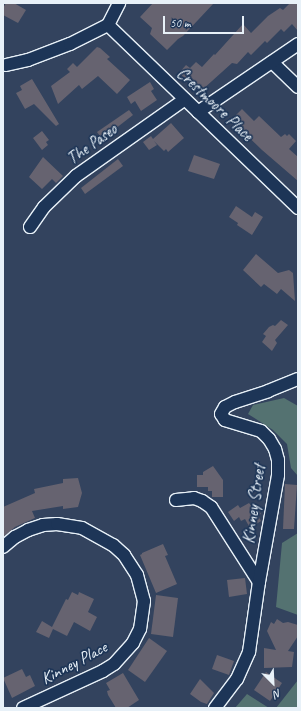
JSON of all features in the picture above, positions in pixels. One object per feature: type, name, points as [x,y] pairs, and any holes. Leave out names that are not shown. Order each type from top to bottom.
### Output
[{"type":"street","points":[[6,65],[28,60],[70,44],[108,25],[119,3]]},
{"type":"street","name":"Crestmoore Place","points":[[108,25],[298,208]]},
{"type":"street","points":[[198,112],[298,44]]},
{"type":"street","points":[[272,62],[298,87]]},
{"type":"street","name":"The Paseo","points":[[30,227],[48,202],[76,176],[184,99]]},
{"type":"street","name":"Kinney Street","points":[[215,708],[237,679],[249,652],[259,582],[278,475],[278,460],[275,449],[269,439],[261,431],[225,420],[221,414],[225,407],[235,402],[298,379]]},
{"type":"street","points":[[176,500],[194,498],[202,501],[210,507],[259,582]]},
{"type":"street","name":"Kinney Place","points":[[3,548],[15,537],[28,530],[43,525],[70,525],[88,531],[113,545],[124,555],[131,564],[142,587],[144,601],[140,629],[133,643],[114,664],[23,708]]},
{"type":"green space","points":[[284,398],[298,406],[298,476],[291,468],[287,444],[273,430],[248,414],[253,405]]},
{"type":"green space","points":[[298,533],[298,615],[276,607],[282,543]]},
{"type":"green space","points":[[298,680],[298,708],[276,708]]},
{"type":"green space","points":[[247,694],[269,708],[235,708]]},
{"type":"building","points":[[6,3],[14,3],[26,10],[18,23],[3,15],[3,8]]},
{"type":"building","points":[[153,3],[214,3],[183,36],[167,50],[150,34],[152,28],[140,17]]},
{"type":"building","points":[[290,3],[298,3],[298,31],[292,24],[284,32],[281,29],[267,43],[265,41],[251,55],[248,52],[237,64],[232,63],[202,90],[189,77],[187,80],[179,73],[186,65],[190,68],[196,62],[202,67],[243,24],[251,33],[268,16],[280,8],[283,10]]},
{"type":"building","points":[[97,47],[110,57],[107,59],[130,80],[117,94],[98,76],[82,89],[79,85],[58,104],[51,86],[70,72],[67,69],[73,63],[77,67]]},
{"type":"building","points":[[32,79],[59,124],[56,126],[34,104],[25,109],[16,93],[22,90],[20,86]]},
{"type":"building","points":[[150,82],[154,89],[151,91],[157,100],[141,111],[135,101],[131,104],[127,97]]},
{"type":"building","points":[[242,109],[254,121],[259,116],[281,137],[285,134],[287,136],[289,134],[296,141],[289,149],[298,157],[298,181],[262,150],[231,120]]},
{"type":"building","points":[[129,110],[133,115],[102,139],[97,132]]},
{"type":"building","points":[[171,123],[184,138],[168,152],[166,149],[164,151],[154,141],[157,145],[149,150],[143,142],[151,136],[153,139]]},
{"type":"building","points":[[42,131],[49,140],[46,142],[48,145],[42,150],[33,138]]},
{"type":"building","points":[[194,155],[220,164],[214,179],[188,171]]},
{"type":"building","points":[[43,157],[63,176],[56,183],[52,179],[42,189],[29,177]]},
{"type":"building","points":[[118,159],[123,166],[85,194],[81,188]]},
{"type":"building","points":[[236,206],[252,217],[255,212],[263,217],[252,235],[237,225],[238,223],[229,217]]},
{"type":"building","points":[[256,254],[278,273],[289,270],[293,273],[295,301],[281,289],[277,294],[264,284],[261,287],[243,270]]},
{"type":"building","points":[[281,320],[288,325],[275,340],[277,343],[272,351],[262,342],[266,336],[263,334],[269,327],[273,325],[275,326]]},
{"type":"building","points":[[213,466],[223,480],[223,497],[212,497],[212,491],[208,491],[208,487],[197,487],[197,475],[203,475],[203,472]]},
{"type":"building","points":[[78,478],[82,493],[78,507],[63,509],[63,506],[32,511],[35,518],[15,527],[3,537],[3,507],[35,493],[34,489],[63,483],[63,479]]},
{"type":"building","points":[[285,484],[297,485],[294,529],[283,529]]},
{"type":"building","points":[[249,503],[253,508],[256,506],[261,514],[258,515],[261,521],[250,528],[245,519],[241,521],[239,517],[234,521],[228,512],[238,505],[240,508]]},
{"type":"building","points":[[163,544],[168,555],[165,556],[177,584],[156,593],[140,555]]},
{"type":"building","points":[[245,578],[247,594],[229,597],[227,580]]},
{"type":"building","points":[[72,592],[78,595],[79,592],[94,599],[88,612],[97,617],[90,631],[74,622],[67,636],[53,629],[49,638],[36,632],[42,621],[52,627],[66,599],[68,600]]},
{"type":"building","points":[[156,595],[178,598],[173,637],[151,634]]},
{"type":"building","points":[[277,619],[283,623],[288,622],[298,625],[298,636],[288,651],[294,652],[292,667],[264,668],[264,648],[276,650],[267,631],[271,622],[274,624]]},
{"type":"building","points":[[149,638],[167,651],[145,682],[128,670]]},
{"type":"building","points":[[217,655],[234,661],[229,675],[212,669]]},
{"type":"building","points":[[22,669],[26,677],[30,675],[35,686],[12,698],[3,678]]},
{"type":"building","points":[[266,672],[282,683],[270,701],[254,690]]},
{"type":"building","points":[[123,673],[139,700],[127,708],[116,708],[108,695],[107,691],[110,690],[106,683]]},
{"type":"building","points":[[200,679],[214,693],[207,704],[201,702],[190,694]]}]
